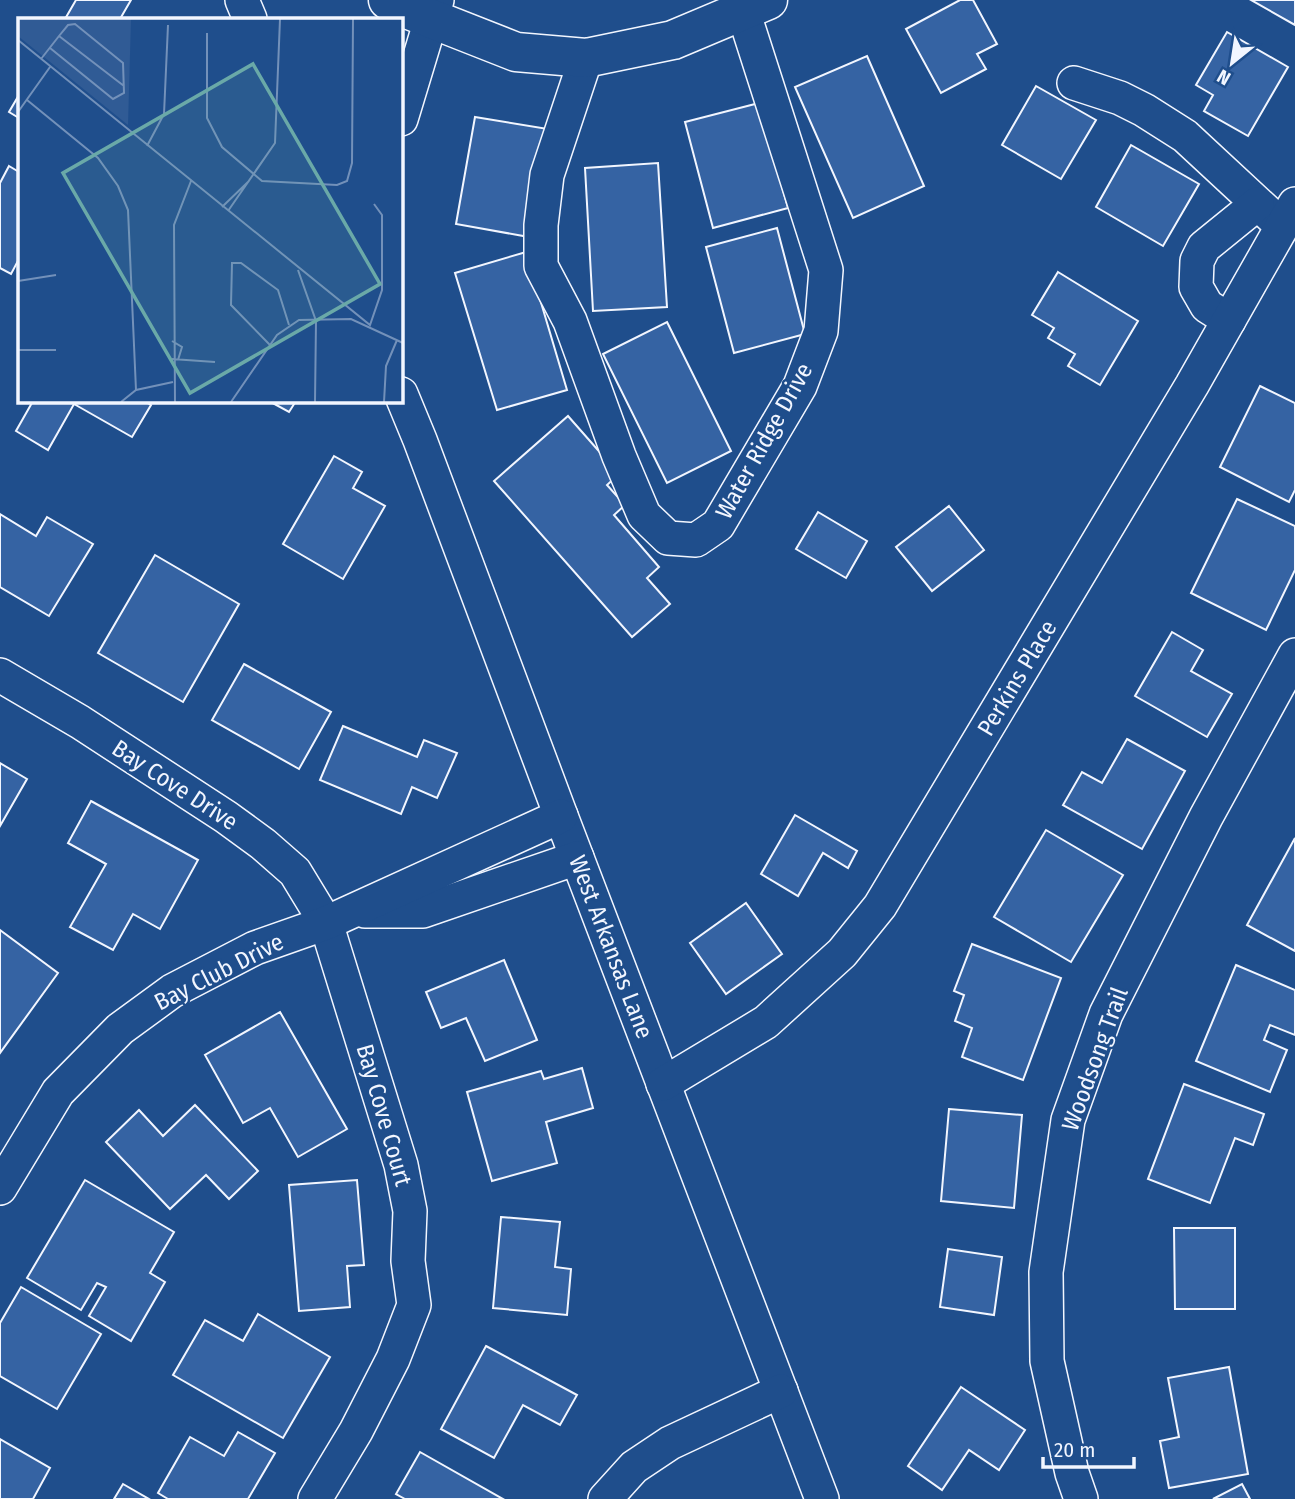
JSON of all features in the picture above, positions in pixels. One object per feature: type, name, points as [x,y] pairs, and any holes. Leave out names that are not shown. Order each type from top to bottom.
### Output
[{"type":"main road","points":[[388,0],[394,4],[434,10],[516,52],[586,58],[673,40],[756,5]]},
{"type":"street","points":[[242,0],[250,18]]},
{"type":"street","name":"Water Ridge Drive","points":[[586,58],[548,175],[541,225],[541,266],[570,321],[619,456],[644,514],[668,538],[696,540],[718,525],[800,386],[821,331],[826,271],[756,5]]},
{"type":"street","points":[[402,116],[434,10]]},
{"type":"street","points":[[1074,83],[1120,98],[1144,110],[1185,136],[1257,204],[1289,215]]},
{"type":"street","points":[[1229,320],[1207,306],[1196,287],[1197,261],[1204,247],[1257,204]]},
{"type":"street","name":"Perkins Place","points":[[663,1084],[766,1022],[842,953],[880,906],[1192,385],[1289,215]]},
{"type":"street","name":"West Arkansas Lane","points":[[402,396],[822,1499]]},
{"type":"street","name":"Woodsong Trail","points":[[1081,1499],[1072,1473],[1047,1361],[1046,1272],[1068,1119],[1106,1014],[1206,817],[1295,655]]},
{"type":"street","name":"Bay Cove Drive","points":[[0,675],[79,722],[226,817],[295,872],[339,917]]},
{"type":"street","name":"Bay Club Drive","points":[[0,1188],[58,1092],[120,1029],[172,991],[256,948],[339,917],[561,816]]},
{"type":"street","name":"Bay Club Drive","points":[[339,917],[423,911],[577,858]]},
{"type":"street","name":"Bay Cove Court","points":[[316,1499],[356,1432],[387,1371],[414,1305],[408,1261],[410,1211],[339,917]]},
{"type":"street","points":[[605,1499],[634,1467],[670,1443],[781,1391]]},
{"type":"building","points":[[76,0],[131,0],[121,18],[66,18]]},
{"type":"building","points":[[960,0],[973,0],[997,44],[977,54],[986,69],[941,93],[906,29]]},
{"type":"building","points":[[1251,0],[1295,0],[1295,25]]},
{"type":"building","points":[[1227,32],[1288,67],[1248,136],[1204,111],[1213,95],[1196,85]]},
{"type":"building","points":[[867,56],[924,186],[853,218],[795,87]]},
{"type":"building","points":[[1036,86],[1096,120],[1061,179],[1002,145]]},
{"type":"building","points":[[18,97],[18,117],[9,112]]},
{"type":"building","points":[[759,103],[788,208],[713,228],[685,122]]},
{"type":"building","points":[[475,117],[548,129],[529,237],[456,224]]},
{"type":"building","points":[[1131,145],[1199,184],[1163,246],[1096,207]]},
{"type":"building","points":[[658,163],[667,307],[593,311],[585,168]]},
{"type":"building","points":[[9,166],[18,171],[18,261],[11,274],[0,268],[0,183]]},
{"type":"building","points":[[777,228],[805,334],[734,353],[706,247]]},
{"type":"building","points":[[526,252],[567,390],[497,410],[455,273]]},
{"type":"building","points":[[1058,272],[1138,321],[1100,385],[1068,366],[1075,354],[1048,338],[1054,328],[1032,315]]},
{"type":"building","points":[[667,322],[731,451],[667,483],[603,354]]},
{"type":"building","points":[[1260,386],[1295,403],[1295,490],[1289,502],[1220,467]]},
{"type":"building","points":[[32,402],[146,402],[151,405],[132,437],[74,404],[48,450],[16,431]]},
{"type":"building","points":[[271,402],[295,402],[289,412]]},
{"type":"building","points":[[568,416],[619,474],[607,485],[625,505],[614,515],[659,567],[647,578],[670,604],[632,637],[494,481]]},
{"type":"building","points":[[334,456],[362,472],[353,488],[385,506],[343,579],[283,544]]},
{"type":"building","points":[[1237,499],[1295,526],[1295,570],[1266,630],[1191,593]]},
{"type":"building","points":[[949,506],[984,550],[932,591],[896,547]]},
{"type":"building","points":[[818,512],[867,541],[846,578],[796,549]]},
{"type":"building","points":[[0,514],[36,536],[47,517],[93,544],[49,616],[0,587]]},
{"type":"building","points":[[155,555],[239,604],[183,702],[98,653]]},
{"type":"building","points":[[1172,632],[1203,650],[1191,671],[1232,694],[1207,737],[1135,696]]},
{"type":"building","points":[[244,664],[331,712],[299,769],[212,720]]},
{"type":"building","points":[[343,726],[417,757],[424,740],[457,753],[437,798],[412,787],[401,814],[320,780]]},
{"type":"building","points":[[1127,739],[1185,771],[1142,849],[1063,805],[1082,772],[1102,783]]},
{"type":"building","points":[[0,763],[27,779],[0,826]]},
{"type":"building","points":[[91,801],[198,860],[160,929],[133,914],[113,950],[70,927],[106,864],[68,843]]},
{"type":"building","points":[[795,815],[857,851],[848,868],[823,853],[798,896],[761,874]]},
{"type":"building","points":[[1046,830],[1123,875],[1071,962],[994,917]]},
{"type":"building","points":[[1295,838],[1295,951],[1247,925]]},
{"type":"building","points":[[746,903],[782,954],[726,994],[690,943]]},
{"type":"building","points":[[0,930],[58,973],[0,1053]]},
{"type":"building","points":[[972,944],[1061,978],[1023,1080],[962,1057],[972,1028],[955,1021],[964,995],[954,991]]},
{"type":"building","points":[[504,960],[537,1040],[485,1061],[466,1018],[441,1028],[426,992]]},
{"type":"building","points":[[1236,965],[1295,990],[1295,1035],[1270,1025],[1264,1040],[1287,1050],[1270,1092],[1196,1061]]},
{"type":"building","points":[[280,1012],[347,1129],[298,1157],[270,1108],[243,1123],[205,1055]]},
{"type":"building","points":[[582,1068],[593,1108],[546,1122],[557,1163],[492,1181],[467,1092],[541,1071],[544,1079]]},
{"type":"building","points":[[1184,1084],[1264,1114],[1253,1145],[1235,1138],[1210,1203],[1148,1179]]},
{"type":"building","points":[[195,1105],[258,1171],[229,1199],[206,1175],[170,1209],[106,1142],[139,1110],[163,1136]]},
{"type":"building","points":[[949,1109],[1022,1115],[1014,1208],[941,1201]]},
{"type":"building","points":[[85,1180],[174,1232],[150,1273],[165,1282],[131,1341],[89,1316],[106,1287],[97,1283],[81,1310],[27,1278]]},
{"type":"building","points":[[357,1180],[364,1265],[347,1266],[350,1307],[299,1311],[289,1185]]},
{"type":"building","points":[[501,1217],[560,1222],[555,1267],[571,1269],[567,1315],[493,1308]]},
{"type":"building","points":[[1174,1228],[1235,1228],[1235,1309],[1175,1309]]},
{"type":"building","points":[[948,1249],[1002,1257],[994,1315],[940,1307]]},
{"type":"building","points":[[21,1287],[101,1334],[57,1409],[0,1376],[0,1323]]},
{"type":"building","points":[[258,1314],[330,1357],[283,1438],[173,1375],[205,1320],[243,1341]]},
{"type":"building","points":[[486,1346],[577,1395],[560,1425],[523,1405],[494,1458],[441,1429]]},
{"type":"building","points":[[1229,1367],[1248,1474],[1169,1488],[1160,1441],[1179,1437],[1168,1378]]},
{"type":"building","points":[[961,1387],[1025,1430],[999,1470],[969,1450],[942,1490],[908,1466]]},
{"type":"building","points":[[238,1432],[275,1453],[248,1499],[168,1499],[158,1493],[190,1437],[224,1456]]},
{"type":"building","points":[[0,1439],[50,1468],[33,1499],[0,1499]]},
{"type":"building","points":[[420,1452],[503,1499],[405,1499],[396,1494]]},
{"type":"building","points":[[123,1484],[149,1499],[114,1499]]},
{"type":"building","points":[[1242,1484],[1250,1499],[1213,1499]]}]
